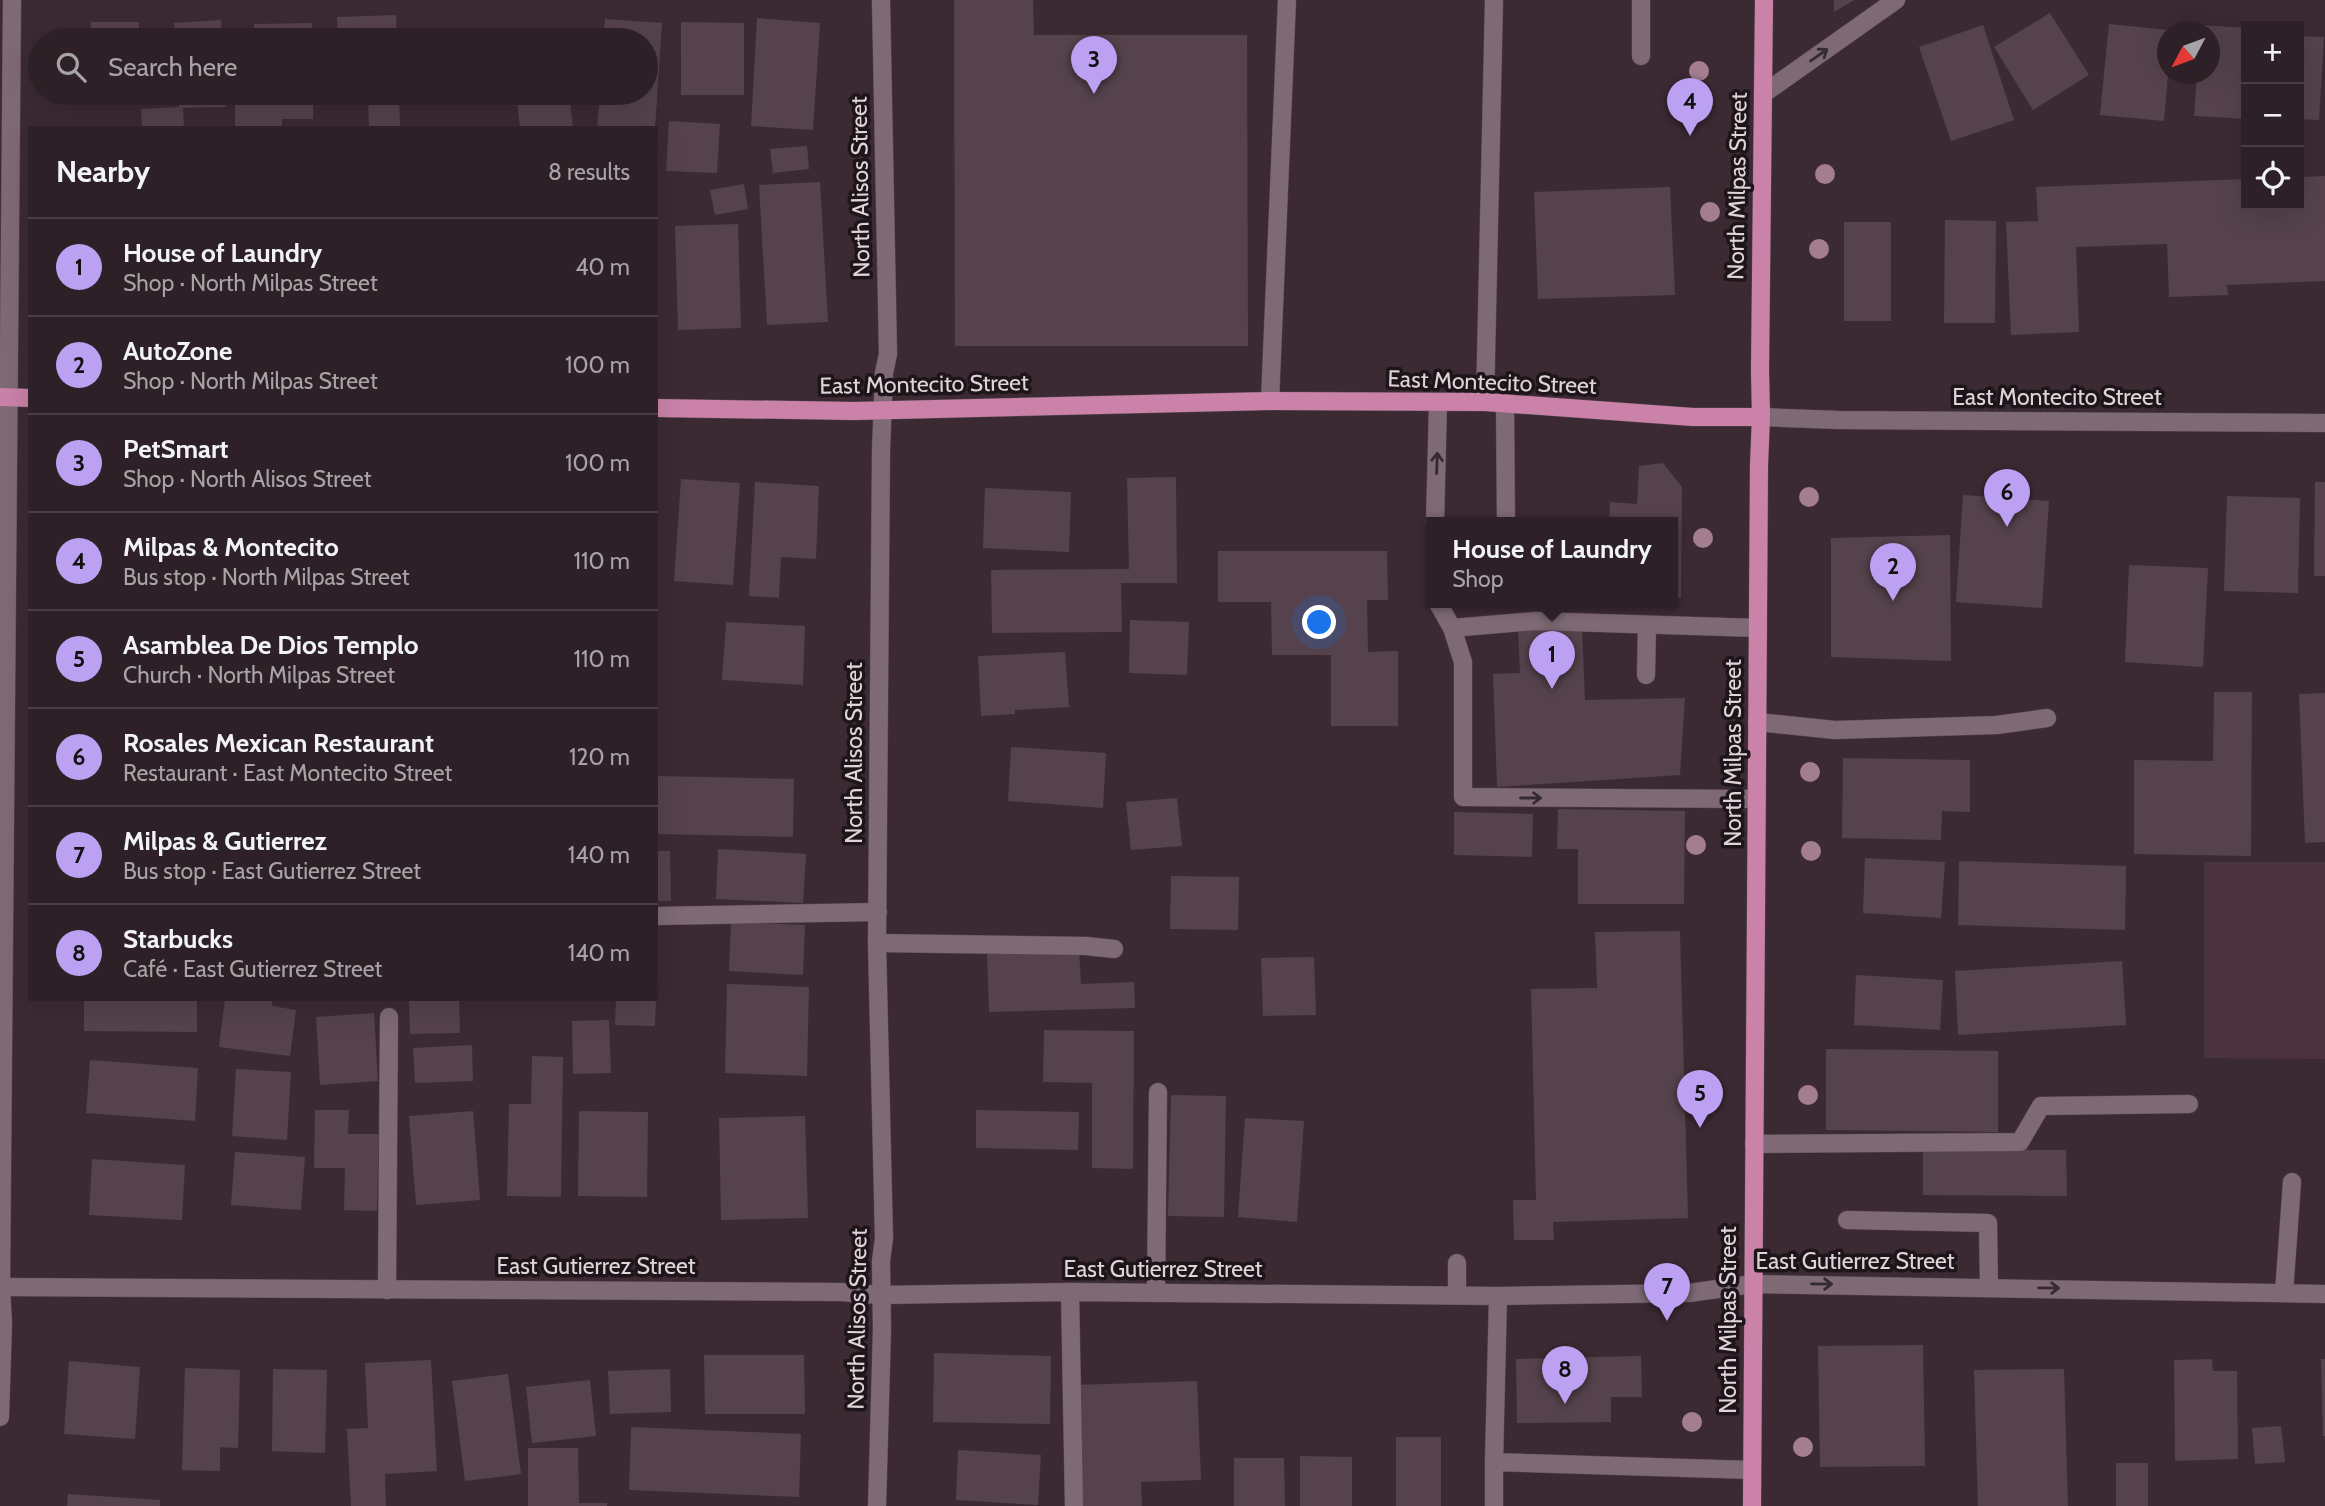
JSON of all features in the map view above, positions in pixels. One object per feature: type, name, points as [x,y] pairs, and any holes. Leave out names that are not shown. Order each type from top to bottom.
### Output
[{"type":"main road","name":"North Milpas Street","points":[[1752,1506],[1759,465],[1762,417],[1759,370],[1765,0]]},
{"type":"main road","points":[[4,397],[28,398]]},
{"type":"main road","name":"East Montecito Street","points":[[658,408],[884,411],[1270,401],[1505,402],[1693,417],[1762,417]]},
{"type":"street","points":[[0,1417],[3,1323],[4,397],[12,0]]},
{"type":"street","name":"North Alisos Street","points":[[877,1506],[881,1261],[884,1238],[877,943],[881,451],[884,373],[888,354],[881,0]]},
{"type":"street","points":[[1270,401],[1287,0]]},
{"type":"street","points":[[1485,402],[1494,0]]},
{"type":"street","points":[[1641,0],[1641,56]]},
{"type":"street","points":[[1763,94],[1896,0]]},
{"type":"street","points":[[1505,402],[1506,517]]},
{"type":"street","points":[[1435,517],[1438,403]]},
{"type":"street","name":"East Montecito Street","points":[[1762,417],[1839,420],[2325,423]]},
{"type":"street","points":[[1441,608],[1452,628],[1463,662],[1462,797],[1757,799]]},
{"type":"street","points":[[1452,628],[1536,621],[1758,628]]},
{"type":"street","points":[[1646,675],[1647,625]]},
{"type":"street","points":[[1757,722],[1835,730],[1997,725],[2047,718]]},
{"type":"street","points":[[658,916],[877,912]]},
{"type":"street","points":[[877,943],[1114,948]]},
{"type":"street","points":[[387,1290],[389,1017]]},
{"type":"street","points":[[1156,1293],[1158,1092]]},
{"type":"street","points":[[1754,1144],[2020,1142],[2041,1105],[2189,1104]]},
{"type":"street","points":[[2284,1293],[2292,1182]]},
{"type":"street","points":[[1847,1220],[1988,1223],[1989,1287]]},
{"type":"street","points":[[1457,1264],[1457,1296]]},
{"type":"street","name":"East Gutierrez Street","points":[[1,1287],[826,1292],[881,1295],[1069,1292],[1497,1296],[1689,1293],[1754,1284],[2325,1294]]},
{"type":"street","points":[[1069,1292],[1074,1506]]},
{"type":"street","points":[[1494,1506],[1497,1296]]},
{"type":"street","points":[[1494,1462],[1752,1470]]},
{"type":"shaded area","points":[[2204,862],[2325,862],[2325,1059],[2204,1058]]},
{"type":"building","points":[[954,0],[1033,0],[1034,35],[1247,35],[1248,346],[955,346]]},
{"type":"building","points":[[1834,0],[1854,0],[1834,12]]},
{"type":"building","points":[[2050,13],[2089,75],[2033,110],[1994,47]]},
{"type":"building","points":[[396,15],[397,28],[337,28],[337,17]]},
{"type":"building","points":[[757,18],[820,23],[813,130],[751,126]]},
{"type":"building","points":[[605,19],[662,23],[658,83],[658,28],[604,28]]},
{"type":"building","points":[[221,20],[221,28],[174,28],[174,23]]},
{"type":"building","points":[[91,22],[139,22],[139,28],[91,28]]},
{"type":"building","points":[[681,22],[744,23],[744,95],[681,95]]},
{"type":"building","points":[[312,23],[312,28],[254,28],[254,24]]},
{"type":"building","points":[[2109,24],[2157,29],[2157,84],[2167,84],[2164,121],[2100,115]]},
{"type":"building","points":[[1983,25],[2014,120],[1951,141],[1919,47]]},
{"type":"building","points":[[2220,26],[2241,28],[2241,119],[2194,116],[2196,84],[2220,84]]},
{"type":"building","points":[[2304,36],[2324,37],[2319,120],[2304,119]]},
{"type":"building","points":[[235,105],[313,105],[313,119],[282,119],[282,126],[235,126]]},
{"type":"building","points":[[368,105],[399,105],[400,126],[369,126]]},
{"type":"building","points":[[517,105],[570,105],[573,126],[520,126]]},
{"type":"building","points":[[599,105],[657,105],[655,126],[597,126]]},
{"type":"building","points":[[179,107],[226,107],[183,108],[184,126],[142,126],[141,109]]},
{"type":"building","points":[[669,121],[720,124],[717,173],[666,171]]},
{"type":"building","points":[[807,146],[809,169],[773,173],[770,149]]},
{"type":"building","points":[[2325,176],[2325,281],[2227,285],[2228,295],[2169,297],[2167,244],[2076,247],[2079,332],[2011,335],[2006,222],[2038,221],[2036,187],[2241,179],[2241,210],[2304,210],[2304,177]]},
{"type":"building","points":[[820,182],[828,322],[767,325],[759,185]]},
{"type":"building","points":[[744,184],[748,209],[715,215],[710,190]]},
{"type":"building","points":[[1670,187],[1675,295],[1538,299],[1534,192]]},
{"type":"building","points":[[1945,220],[1996,221],[1995,323],[1944,323]]},
{"type":"building","points":[[1844,222],[1891,222],[1891,321],[1844,321]]},
{"type":"building","points":[[738,224],[741,328],[678,330],[675,226]]},
{"type":"building","points":[[1663,463],[1682,487],[1681,598],[1678,598],[1678,517],[1609,517],[1610,502],[1637,504],[1639,466]]},
{"type":"building","points":[[1176,477],[1177,583],[1121,583],[1122,632],[992,633],[991,570],[1129,569],[1127,478]]},
{"type":"building","points":[[681,479],[740,483],[733,585],[674,581]]},
{"type":"building","points":[[755,482],[819,486],[816,559],[781,557],[779,598],[749,596]]},
{"type":"building","points":[[2315,482],[2325,482],[2325,576],[2314,576]]},
{"type":"building","points":[[985,488],[1071,492],[1069,552],[983,548]]},
{"type":"building","points":[[1963,495],[2049,501],[2042,608],[1956,602]]},
{"type":"building","points":[[2227,496],[2300,498],[2298,593],[2224,591]]},
{"type":"building","points":[[1950,535],[1951,661],[1831,657],[1831,538]]},
{"type":"building","points":[[1218,551],[1387,551],[1388,600],[1367,600],[1368,652],[1398,651],[1398,726],[1331,726],[1331,655],[1272,655],[1271,602],[1218,602]]},
{"type":"building","points":[[2129,565],[2208,568],[2203,667],[2125,662]]},
{"type":"building","points":[[1130,620],[1189,622],[1187,675],[1129,673]]},
{"type":"building","points":[[726,622],[805,626],[803,685],[722,680]]},
{"type":"building","points":[[1582,627],[1585,700],[1685,698],[1680,775],[1497,787],[1493,674],[1520,673],[1518,630]]},
{"type":"building","points":[[1065,652],[1069,707],[1015,710],[1015,714],[981,716],[978,656]]},
{"type":"building","points":[[2214,692],[2252,692],[2251,856],[2134,854],[2134,760],[2213,761]]},
{"type":"building","points":[[2325,693],[2325,842],[2305,843],[2299,694]]},
{"type":"building","points":[[1011,747],[1106,753],[1103,808],[1008,801]]},
{"type":"building","points":[[1843,758],[1970,760],[1970,812],[1942,811],[1941,840],[1842,838]]},
{"type":"building","points":[[658,776],[794,779],[793,837],[658,834]]},
{"type":"building","points":[[1177,798],[1182,846],[1131,850],[1126,802]]},
{"type":"building","points":[[1558,809],[1685,811],[1684,904],[1578,904],[1578,849],[1557,849]]},
{"type":"building","points":[[1454,812],[1533,814],[1532,857],[1454,855]]},
{"type":"building","points":[[718,849],[806,854],[803,903],[716,899]]},
{"type":"building","points":[[658,851],[670,851],[671,901],[658,901]]},
{"type":"building","points":[[1865,858],[1945,862],[1941,918],[1863,913]]},
{"type":"building","points":[[1959,861],[2126,866],[2125,930],[1958,925]]},
{"type":"building","points":[[1171,876],[1239,877],[1238,930],[1170,929]]},
{"type":"building","points":[[731,922],[805,925],[803,975],[729,971]]},
{"type":"building","points":[[1680,931],[1688,1218],[1553,1222],[1554,1240],[1514,1240],[1513,1200],[1536,1200],[1531,989],[1597,988],[1595,932]]},
{"type":"building","points":[[1079,951],[1081,984],[1134,982],[1135,1008],[989,1012],[987,954]]},
{"type":"building","points":[[1314,957],[1316,1015],[1263,1016],[1261,958]]},
{"type":"building","points":[[2122,961],[2126,1025],[1958,1035],[1955,971]]},
{"type":"building","points":[[1856,975],[1943,980],[1940,1030],[1854,1025]]},
{"type":"building","points":[[727,984],[809,987],[807,1076],[725,1073]]},
{"type":"building","points":[[84,1001],[197,1001],[197,1032],[84,1031]]},
{"type":"building","points":[[225,1001],[272,1001],[272,1006],[296,1010],[290,1056],[219,1047]]},
{"type":"building","points":[[409,1001],[459,1001],[460,1033],[410,1034]]},
{"type":"building","points":[[616,1001],[656,1001],[655,1026],[615,1025]]},
{"type":"building","points":[[374,1013],[378,1081],[320,1085],[316,1017]]},
{"type":"building","points":[[609,1020],[611,1073],[573,1074],[572,1021]]},
{"type":"building","points":[[1044,1030],[1134,1031],[1133,1169],[1092,1168],[1092,1083],[1043,1082]]},
{"type":"building","points":[[472,1045],[473,1081],[415,1083],[413,1048]]},
{"type":"building","points":[[1826,1049],[1998,1051],[1998,1132],[1826,1130]]},
{"type":"building","points":[[532,1056],[563,1057],[561,1197],[507,1196],[509,1104],[531,1104]]},
{"type":"building","points":[[90,1060],[198,1068],[195,1121],[86,1113]]},
{"type":"building","points":[[236,1069],[291,1072],[287,1140],[232,1136]]},
{"type":"building","points":[[1171,1095],[1226,1096],[1224,1217],[1168,1216]]},
{"type":"building","points":[[315,1110],[349,1110],[348,1134],[379,1134],[377,1211],[344,1210],[345,1168],[314,1168]]},
{"type":"building","points":[[976,1110],[1079,1112],[1078,1150],[976,1148]]},
{"type":"building","points":[[473,1111],[480,1200],[416,1205],[409,1116]]},
{"type":"building","points":[[579,1111],[648,1112],[647,1197],[578,1196]]},
{"type":"building","points":[[805,1116],[808,1218],[721,1220],[719,1118]]},
{"type":"building","points":[[1245,1118],[1304,1121],[1297,1222],[1238,1217]]},
{"type":"building","points":[[1923,1150],[2066,1150],[2067,1196],[1923,1195]]},
{"type":"building","points":[[235,1152],[305,1157],[301,1210],[231,1205]]},
{"type":"building","points":[[92,1159],[185,1165],[182,1220],[89,1215]]},
{"type":"building","points":[[1923,1345],[1925,1466],[1820,1467],[1818,1346]]},
{"type":"building","points":[[934,1353],[1051,1356],[1050,1424],[933,1422]]},
{"type":"building","points":[[704,1355],[804,1355],[805,1414],[705,1414]]},
{"type":"building","points":[[1641,1356],[1642,1397],[1611,1397],[1611,1422],[1517,1423],[1516,1359]]},
{"type":"building","points":[[2212,1359],[2213,1371],[2237,1371],[2238,1459],[2175,1461],[2174,1360]]},
{"type":"building","points":[[2321,1359],[2325,1359],[2325,1436],[2323,1436]]},
{"type":"building","points":[[431,1360],[437,1471],[385,1474],[386,1506],[351,1506],[347,1429],[368,1428],[365,1363]]},
{"type":"building","points":[[69,1361],[140,1367],[135,1439],[64,1434]]},
{"type":"building","points":[[185,1368],[240,1370],[238,1448],[220,1447],[220,1471],[182,1470]]},
{"type":"building","points":[[273,1369],[327,1370],[325,1453],[272,1451]]},
{"type":"building","points":[[670,1369],[671,1412],[610,1414],[608,1371]]},
{"type":"building","points":[[2064,1369],[2068,1506],[1978,1506],[1974,1370]]},
{"type":"building","points":[[508,1374],[521,1474],[465,1481],[452,1381]]},
{"type":"building","points":[[590,1380],[596,1436],[532,1443],[526,1387]]},
{"type":"building","points":[[1197,1381],[1201,1480],[1141,1482],[1142,1506],[1082,1506],[1075,1385]]},
{"type":"building","points":[[2281,1426],[2285,1462],[2255,1464],[2252,1428]]},
{"type":"building","points":[[631,1427],[801,1434],[799,1497],[629,1490]]},
{"type":"building","points":[[1396,1437],[1441,1437],[1441,1506],[1396,1506]]},
{"type":"building","points":[[528,1448],[578,1448],[579,1503],[607,1503],[607,1506],[528,1506]]},
{"type":"building","points":[[958,1450],[1041,1455],[1038,1505],[956,1500]]},
{"type":"building","points":[[1300,1456],[1352,1457],[1352,1506],[1300,1506]]},
{"type":"building","points":[[1234,1458],[1284,1458],[1285,1506],[1234,1506]]},
{"type":"building","points":[[2116,1463],[2148,1463],[2148,1506],[2116,1506]]},
{"type":"building","points":[[68,1494],[160,1500],[160,1506],[67,1506]]},
{"type":"place","name":"PetSmart","points":[[1094,94]]},
{"type":"place","name":"Milpas & Montecito","points":[[1690,136]]},
{"type":"place","name":"Rosales Mexican Restaurant","points":[[2007,527]]},
{"type":"place","name":"AutoZone","points":[[1893,601]]},
{"type":"place","name":"House of Laundry","points":[[1552,689]]},
{"type":"place","name":"Asamblea De Dios Templo","points":[[1700,1128]]},
{"type":"place","name":"Milpas & Gutierrez","points":[[1667,1321]]},
{"type":"place","name":"Starbucks","points":[[1565,1404]]}]
